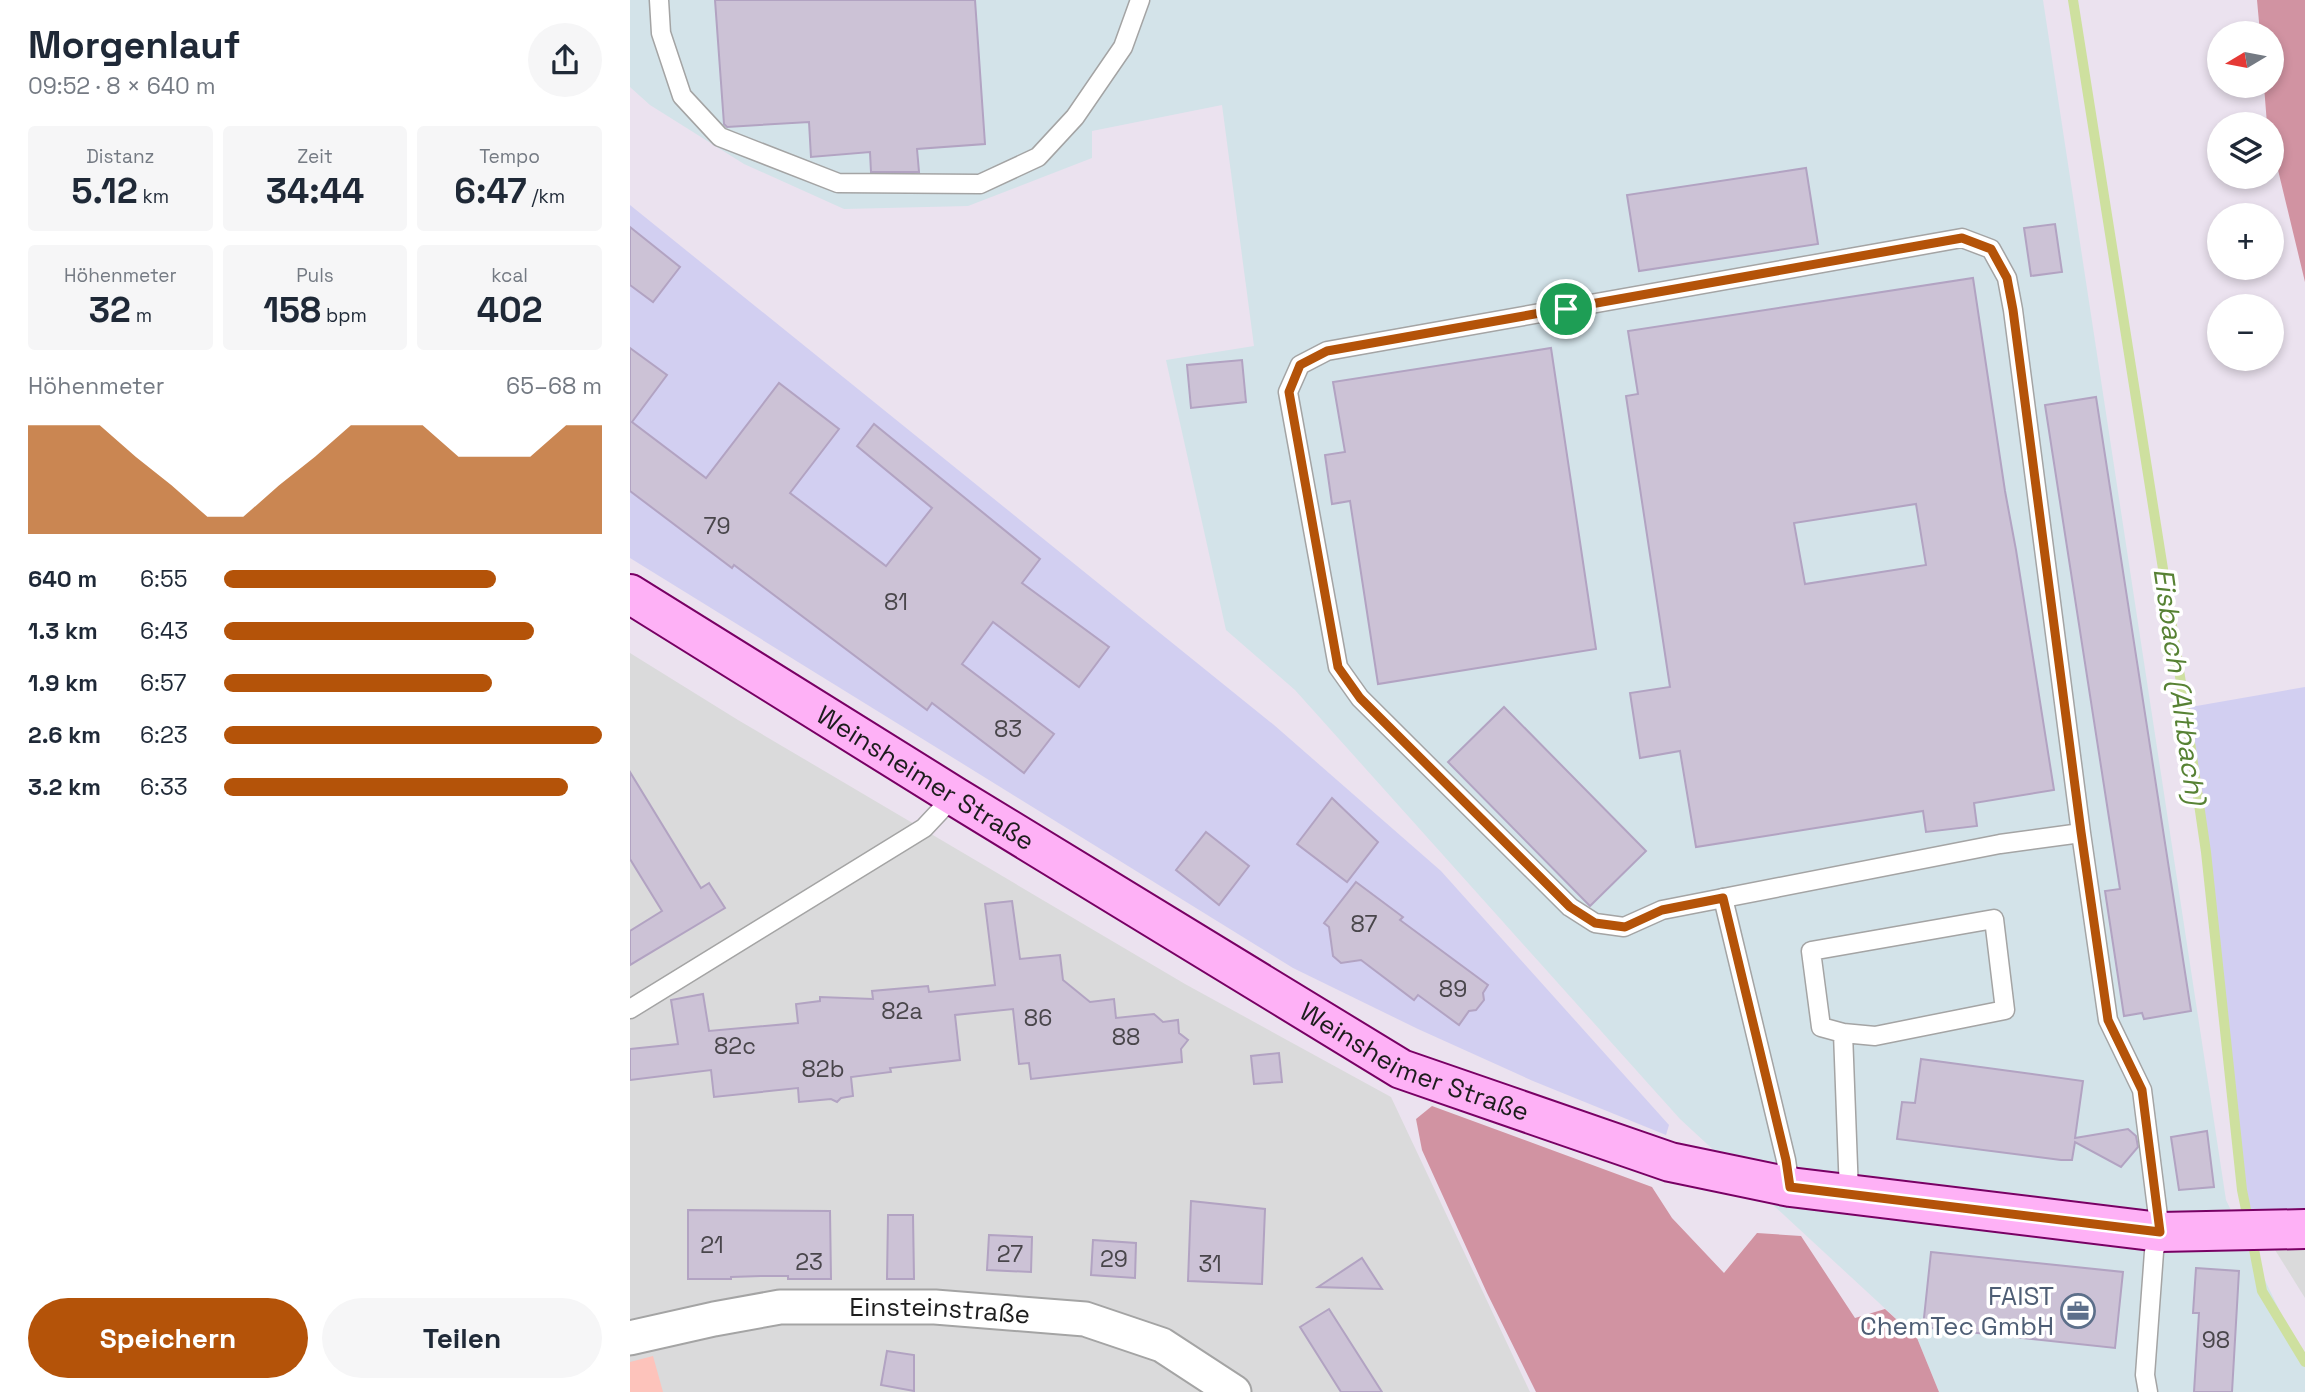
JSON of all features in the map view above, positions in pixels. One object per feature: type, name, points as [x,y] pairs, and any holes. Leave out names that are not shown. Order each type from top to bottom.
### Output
[{"type":"main road","name":"Weinsheimer Straße","points":[[630,594],[1401,1069],[1670,1162],[1790,1187],[2160,1232],[2305,1229]]},
{"type":"street","name":"Einsteinstraße","points":[[630,1338],[780,1307],[935,1307],[1085,1319],[1162,1345],[1234,1392]]},
{"type":"lane","points":[[659,0],[661,33],[682,96],[720,137],[838,183],[980,184],[1038,157],[1075,117],[1123,47],[1140,0]]},
{"type":"lane","points":[[2081,832],[2000,844],[1662,910],[1625,927],[1595,923],[1570,907],[1360,698],[1338,667],[1289,392],[1300,365],[1327,351],[1962,238],[1991,249],[2007,278],[2013,310],[2108,1020],[2142,1090],[2160,1232],[2154,1252],[2145,1375],[2148,1392]]},
{"type":"lane","points":[[630,1009],[924,828],[954,796]]},
{"type":"lane","points":[[1723,898],[1786,1160],[1790,1187]]},
{"type":"lane","points":[[1994,919],[2006,1010],[1875,1036],[1843,1033],[1821,1027],[1811,951],[1994,919]]},
{"type":"lane","points":[[1843,1033],[1850,1193]]},
{"type":"shaded area","points":[[630,0],[2043,0],[2226,1200],[2305,1363],[2305,1392],[1939,1392],[1917,1338],[1680,1119],[1295,690],[1226,630],[1166,360],[1254,346],[1222,105],[1092,131],[1092,158],[968,206],[844,209],[744,164],[650,105],[630,87]]},
{"type":"shaded area","points":[[2257,0],[2305,0],[2305,282],[2283,189],[2284,112],[2266,112],[2265,98],[2284,98],[2284,21],[2259,21]]},
{"type":"shaded area","points":[[630,205],[1274,725],[1441,871],[1669,1125],[1666,1135],[1533,1081],[1293,968],[630,558]]},
{"type":"shaded area","points":[[630,653],[738,720],[1185,984],[1391,1097],[1530,1392],[630,1392]]},
{"type":"shaded area","points":[[2305,687],[2305,1230],[2260,1230],[2242,1190],[2206,852],[2185,708]]},
{"type":"shaded area","points":[[1432,1106],[1652,1187],[1672,1218],[1724,1273],[1757,1233],[1801,1236],[1855,1318],[1885,1309],[1917,1338],[1939,1392],[1536,1392],[1487,1293],[1422,1150],[1416,1119]]},
{"type":"shaded area","points":[[2305,1236],[2305,1298],[2267,1237]]},
{"type":"shaded area","points":[[653,1356],[663,1392],[630,1392],[630,1362]]},
{"type":"building","points":[[715,0],[975,0],[985,144],[917,149],[919,172],[871,172],[870,152],[811,157],[809,122],[727,127],[724,124]]},
{"type":"building","points":[[1806,168],[1818,244],[1639,271],[1627,195]]},
{"type":"building","points":[[2055,224],[2062,272],[2031,276],[2024,228]]},
{"type":"building","points":[[630,227],[680,267],[653,302],[630,285]]},
{"type":"building","points":[[1973,278],[2054,790],[1974,803],[1977,826],[1926,832],[1923,811],[1696,847],[1680,751],[1640,758],[1630,693],[1670,687],[1626,396],[1638,394],[1628,331]],"holes":[[[1916,504],[1926,565],[1805,584],[1794,523]]]},
{"type":"building","points":[[630,348],[667,375],[632,422],[706,478],[779,383],[839,429],[790,493],[886,566],[932,508],[857,446],[874,424],[1040,559],[1022,583],[1109,647],[1079,687],[993,622],[962,664],[1054,734],[1024,773],[932,703],[927,710],[734,565],[732,568],[630,491]]},
{"type":"building","points":[[1551,348],[1596,649],[1378,684],[1350,501],[1332,504],[1325,455],[1345,452],[1333,382]]},
{"type":"building","points":[[1242,360],[1246,402],[1191,408],[1187,365]]},
{"type":"building","points":[[2096,397],[2191,1011],[2144,1019],[2142,1013],[2124,1016],[2105,891],[2120,889],[2045,405]]},
{"type":"building","points":[[1504,707],[1646,851],[1590,906],[1448,762]]},
{"type":"building","points":[[630,772],[701,888],[709,883],[725,908],[630,965],[630,931],[662,911],[630,859]]},
{"type":"building","points":[[1332,798],[1378,842],[1347,882],[1297,844]]},
{"type":"building","points":[[1206,832],[1249,866],[1219,905],[1176,870]]},
{"type":"building","points":[[1356,882],[1403,917],[1400,920],[1488,985],[1483,993],[1484,1000],[1476,1010],[1469,1011],[1459,1025],[1418,995],[1414,1000],[1361,960],[1341,963],[1333,956],[1329,927],[1324,923]]},
{"type":"building","points":[[1012,901],[1020,959],[1060,955],[1063,980],[1090,1002],[1114,999],[1116,1018],[1154,1014],[1163,1022],[1178,1020],[1179,1033],[1188,1040],[1181,1049],[1182,1062],[1031,1079],[1029,1063],[1019,1064],[1013,1009],[955,1015],[960,1060],[890,1068],[891,1072],[851,1077],[853,1096],[841,1098],[837,1102],[831,1099],[799,1102],[798,1088],[714,1097],[711,1070],[630,1080],[630,1049],[678,1044],[671,1000],[703,994],[709,1031],[798,1023],[796,1004],[820,1001],[820,997],[873,999],[872,991],[928,986],[929,992],[995,985],[985,904]]},
{"type":"building","points":[[1279,1053],[1282,1082],[1254,1084],[1251,1056]]},
{"type":"building","points":[[1921,1059],[2083,1081],[2075,1138],[2128,1129],[2136,1136],[2138,1147],[2121,1167],[2075,1142],[2072,1160],[2061,1160],[1897,1139],[1902,1102],[1915,1103]]},
{"type":"building","points":[[2207,1131],[2214,1187],[2179,1190],[2171,1137]]},
{"type":"building","points":[[1191,1201],[1265,1209],[1262,1284],[1188,1281]]},
{"type":"building","points":[[688,1210],[830,1211],[831,1279],[761,1276],[688,1279]]},
{"type":"building","points":[[888,1215],[913,1215],[914,1279],[887,1279]]},
{"type":"building","points":[[989,1235],[1032,1237],[1031,1272],[987,1270]]},
{"type":"building","points":[[1093,1240],[1136,1243],[1135,1278],[1091,1275]]},
{"type":"building","points":[[1931,1252],[2123,1272],[2115,1348],[1923,1327]]},
{"type":"building","points":[[1362,1258],[1382,1289],[1318,1287]]},
{"type":"building","points":[[2196,1268],[2239,1271],[2232,1392],[2194,1392],[2199,1313],[2193,1313]]},
{"type":"building","points":[[1329,1309],[1382,1392],[1341,1392],[1300,1327]]},
{"type":"building","points":[[887,1351],[914,1355],[914,1391],[881,1385]]},
{"type":"waterway","name":"Eisbach (Altbach)","points":[[2073,0],[2206,852],[2242,1190],[2249,1224]]},
{"type":"waterway","name":"Eisbach (Altbach)","points":[[2252,1239],[2262,1291],[2305,1362]]},
{"type":"place","name":"FAIST ChemTec GmbH","points":[[2078,1311]]},
{"type":"route","points":[[1962,238],[1991,249],[2007,278],[2013,310],[2108,1020],[2142,1090],[2160,1232],[1790,1187],[1786,1160],[1723,898],[1662,910],[1625,927],[1595,923],[1570,907],[1360,698],[1338,667],[1289,392],[1300,365],[1327,351],[1566,309],[1962,238]]}]
